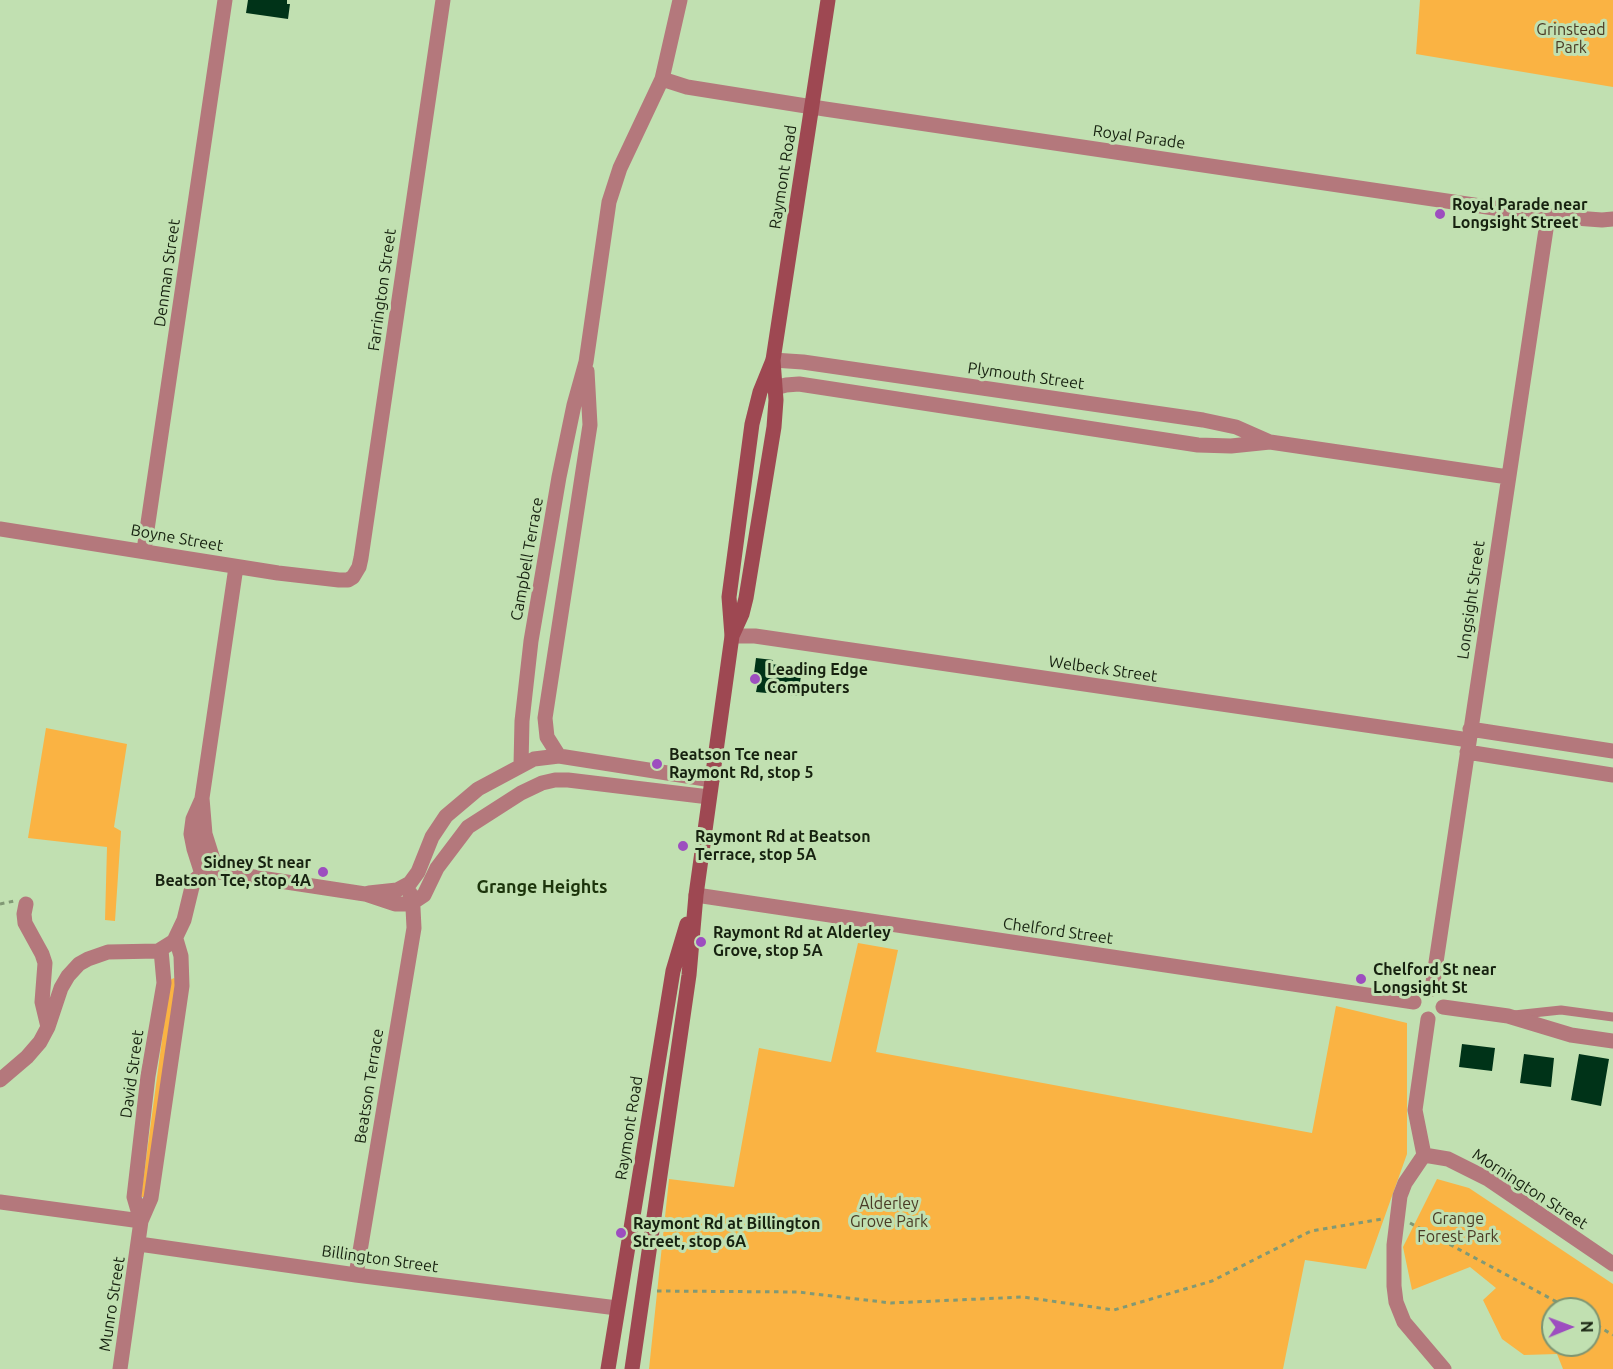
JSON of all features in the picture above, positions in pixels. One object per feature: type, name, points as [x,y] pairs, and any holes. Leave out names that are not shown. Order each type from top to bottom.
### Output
[{"type":"main road","name":"Raymont Road","points":[[732,636],[746,598],[774,427],[773,360],[828,0]]},
{"type":"main road","name":"Raymont Road","points":[[632,1369],[689,975],[696,895],[732,636],[729,597],[752,424],[760,392],[773,360]]},
{"type":"main road","name":"Raymont Road","points":[[608,1369],[673,971],[696,895]]},
{"type":"main road","points":[[617,1308],[640,1311]]},
{"type":"street","name":"Denman Street","points":[[144,550],[225,0]]},
{"type":"street","name":"Farrington Street","points":[[348,580],[357,571],[361,558],[443,0]]},
{"type":"street","name":"Campbell Terrace","points":[[521,765],[528,660],[571,415],[586,362],[611,194],[620,168],[662,79],[680,0]]},
{"type":"street","name":"Royal Parade","points":[[662,79],[687,87],[812,107],[1548,216],[1613,219]]},
{"type":"street","name":"Longsight Street","points":[[1431,989],[1548,216]]},
{"type":"street","name":"Plymouth Street","points":[[773,360],[1203,420],[1236,427],[1270,442]]},
{"type":"street","name":"Campbell Terrace","points":[[559,756],[546,734],[546,715],[590,425],[586,362]]},
{"type":"street","name":"Plymouth Street","points":[[775,388],[798,384],[1204,446],[1270,442],[1508,477]]},
{"type":"street","name":"Boyne Street","points":[[0,529],[144,550],[289,575],[348,580]]},
{"type":"street","points":[[210,873],[194,849],[191,834],[193,819],[202,798],[236,567]]},
{"type":"street","name":"Welbeck Street","points":[[732,636],[766,637],[1469,741],[1613,751]]},
{"type":"street","points":[[523,717],[546,715]]},
{"type":"street","name":"Welbeck Street","points":[[1469,741],[1613,775]]},
{"type":"street","points":[[365,894],[391,891],[407,885],[416,875],[432,837],[446,816],[478,789],[521,765],[540,758],[559,756],[712,780]]},
{"type":"street","points":[[615,786],[618,767]]},
{"type":"street","points":[[0,1080],[32,1051],[48,1027],[61,988],[79,964],[88,958],[108,952],[161,950],[176,939],[196,879],[210,873],[365,894],[395,904],[412,902],[424,895],[437,868],[468,827],[520,793],[555,780],[709,797]]},
{"type":"street","name":"Beatson Terrace","points":[[356,1275],[414,928],[412,902],[407,885]]},
{"type":"street","name":"Chelford Street","points":[[696,895],[1414,1002]]},
{"type":"street","points":[[22,904],[25,923],[45,963],[42,1002],[48,1027]]},
{"type":"street","name":"David Street","points":[[139,1244],[141,1221],[151,1198],[182,986],[182,959],[176,939]]},
{"type":"street","name":"David Street","points":[[141,1221],[134,1197],[148,1076],[164,983],[161,950]]},
{"type":"street","points":[[1431,989],[1439,994],[1443,1007],[1439,1014],[1428,1019],[1416,1011],[1414,1002],[1418,993],[1431,989]]},
{"type":"street","points":[[1443,1007],[1509,1016],[1571,1035],[1613,1041]]},
{"type":"street","points":[[1428,1019],[1415,1110],[1424,1155],[1405,1183],[1397,1216],[1394,1268],[1398,1308],[1410,1332],[1444,1369]]},
{"type":"street","name":"Mornington Street","points":[[1424,1155],[1448,1160],[1488,1179],[1613,1264]]},
{"type":"street","points":[[0,1202],[141,1221]]},
{"type":"street","name":"Billington Street","points":[[139,1244],[356,1275],[617,1308]]},
{"type":"street","name":"Munro Street","points":[[120,1369],[139,1244]]},
{"type":"lane","points":[[1509,1016],[1561,1010],[1613,1017]]},
{"type":"path","points":[[0,904],[15,901],[22,904]]},
{"type":"path","points":[[657,1291],[798,1292],[891,1303],[1023,1297],[1114,1310],[1212,1281],[1311,1231],[1397,1216],[1548,1297]]},
{"type":"green space","name":"Grinstead Park","points":[[1420,0],[1613,0],[1613,87],[1416,54]]},
{"type":"green space","points":[[46,728],[127,744],[114,827],[121,831],[115,921],[105,920],[107,847],[28,838]]},
{"type":"green space","name":"Alderley Grove Park","points":[[858,943],[898,950],[876,1052],[1312,1133],[1336,1006],[1407,1023],[1407,1154],[1366,1269],[1305,1260],[1283,1369],[649,1369],[669,1179],[734,1187],[759,1048],[831,1062]]},
{"type":"green space","points":[[174,978],[177,981],[146,1197],[141,1197],[170,980]]},
{"type":"green space","name":"Grange Forest Park","points":[[1437,1179],[1469,1188],[1613,1284],[1613,1369],[1563,1369],[1558,1357],[1601,1357],[1601,1297],[1541,1297],[1541,1354],[1524,1355],[1502,1339],[1483,1300],[1496,1288],[1470,1267],[1412,1290],[1403,1247]]},
{"type":"building","points":[[248,0],[287,0],[287,4],[290,4],[288,19],[246,13]]},
{"type":"building","points":[[756,658],[773,660],[772,664],[802,669],[798,696],[756,692],[758,682],[753,681]]},
{"type":"building","points":[[1462,1044],[1495,1048],[1492,1071],[1459,1067]]},
{"type":"building","points":[[1524,1054],[1554,1058],[1551,1087],[1520,1083]]},
{"type":"building","points":[[1579,1054],[1609,1059],[1601,1106],[1571,1100]]},
{"type":"place","name":"Royal Parade near Longsight Street","points":[[1440,214]]},
{"type":"place","name":"Leading Edge Computers","points":[[755,679]]},
{"type":"place","name":"Beatson Tce near Raymont Rd, stop 5","points":[[657,764]]},
{"type":"place","name":"Raymont Rd at Beatson Terrace, stop 5A","points":[[683,846]]},
{"type":"place","name":"Sidney St near Beatson Tce, stop 4A","points":[[323,872]]},
{"type":"place","name":"Raymont Rd at Alderley Grove, stop 5A","points":[[701,942]]},
{"type":"place","name":"Chelford St near Longsight St","points":[[1361,979]]},
{"type":"place","name":"Raymont Rd at Billington Street, stop 6A","points":[[621,1233]]},
{"type":"district","name":"Grange Heights","points":[[542,887]]}]
